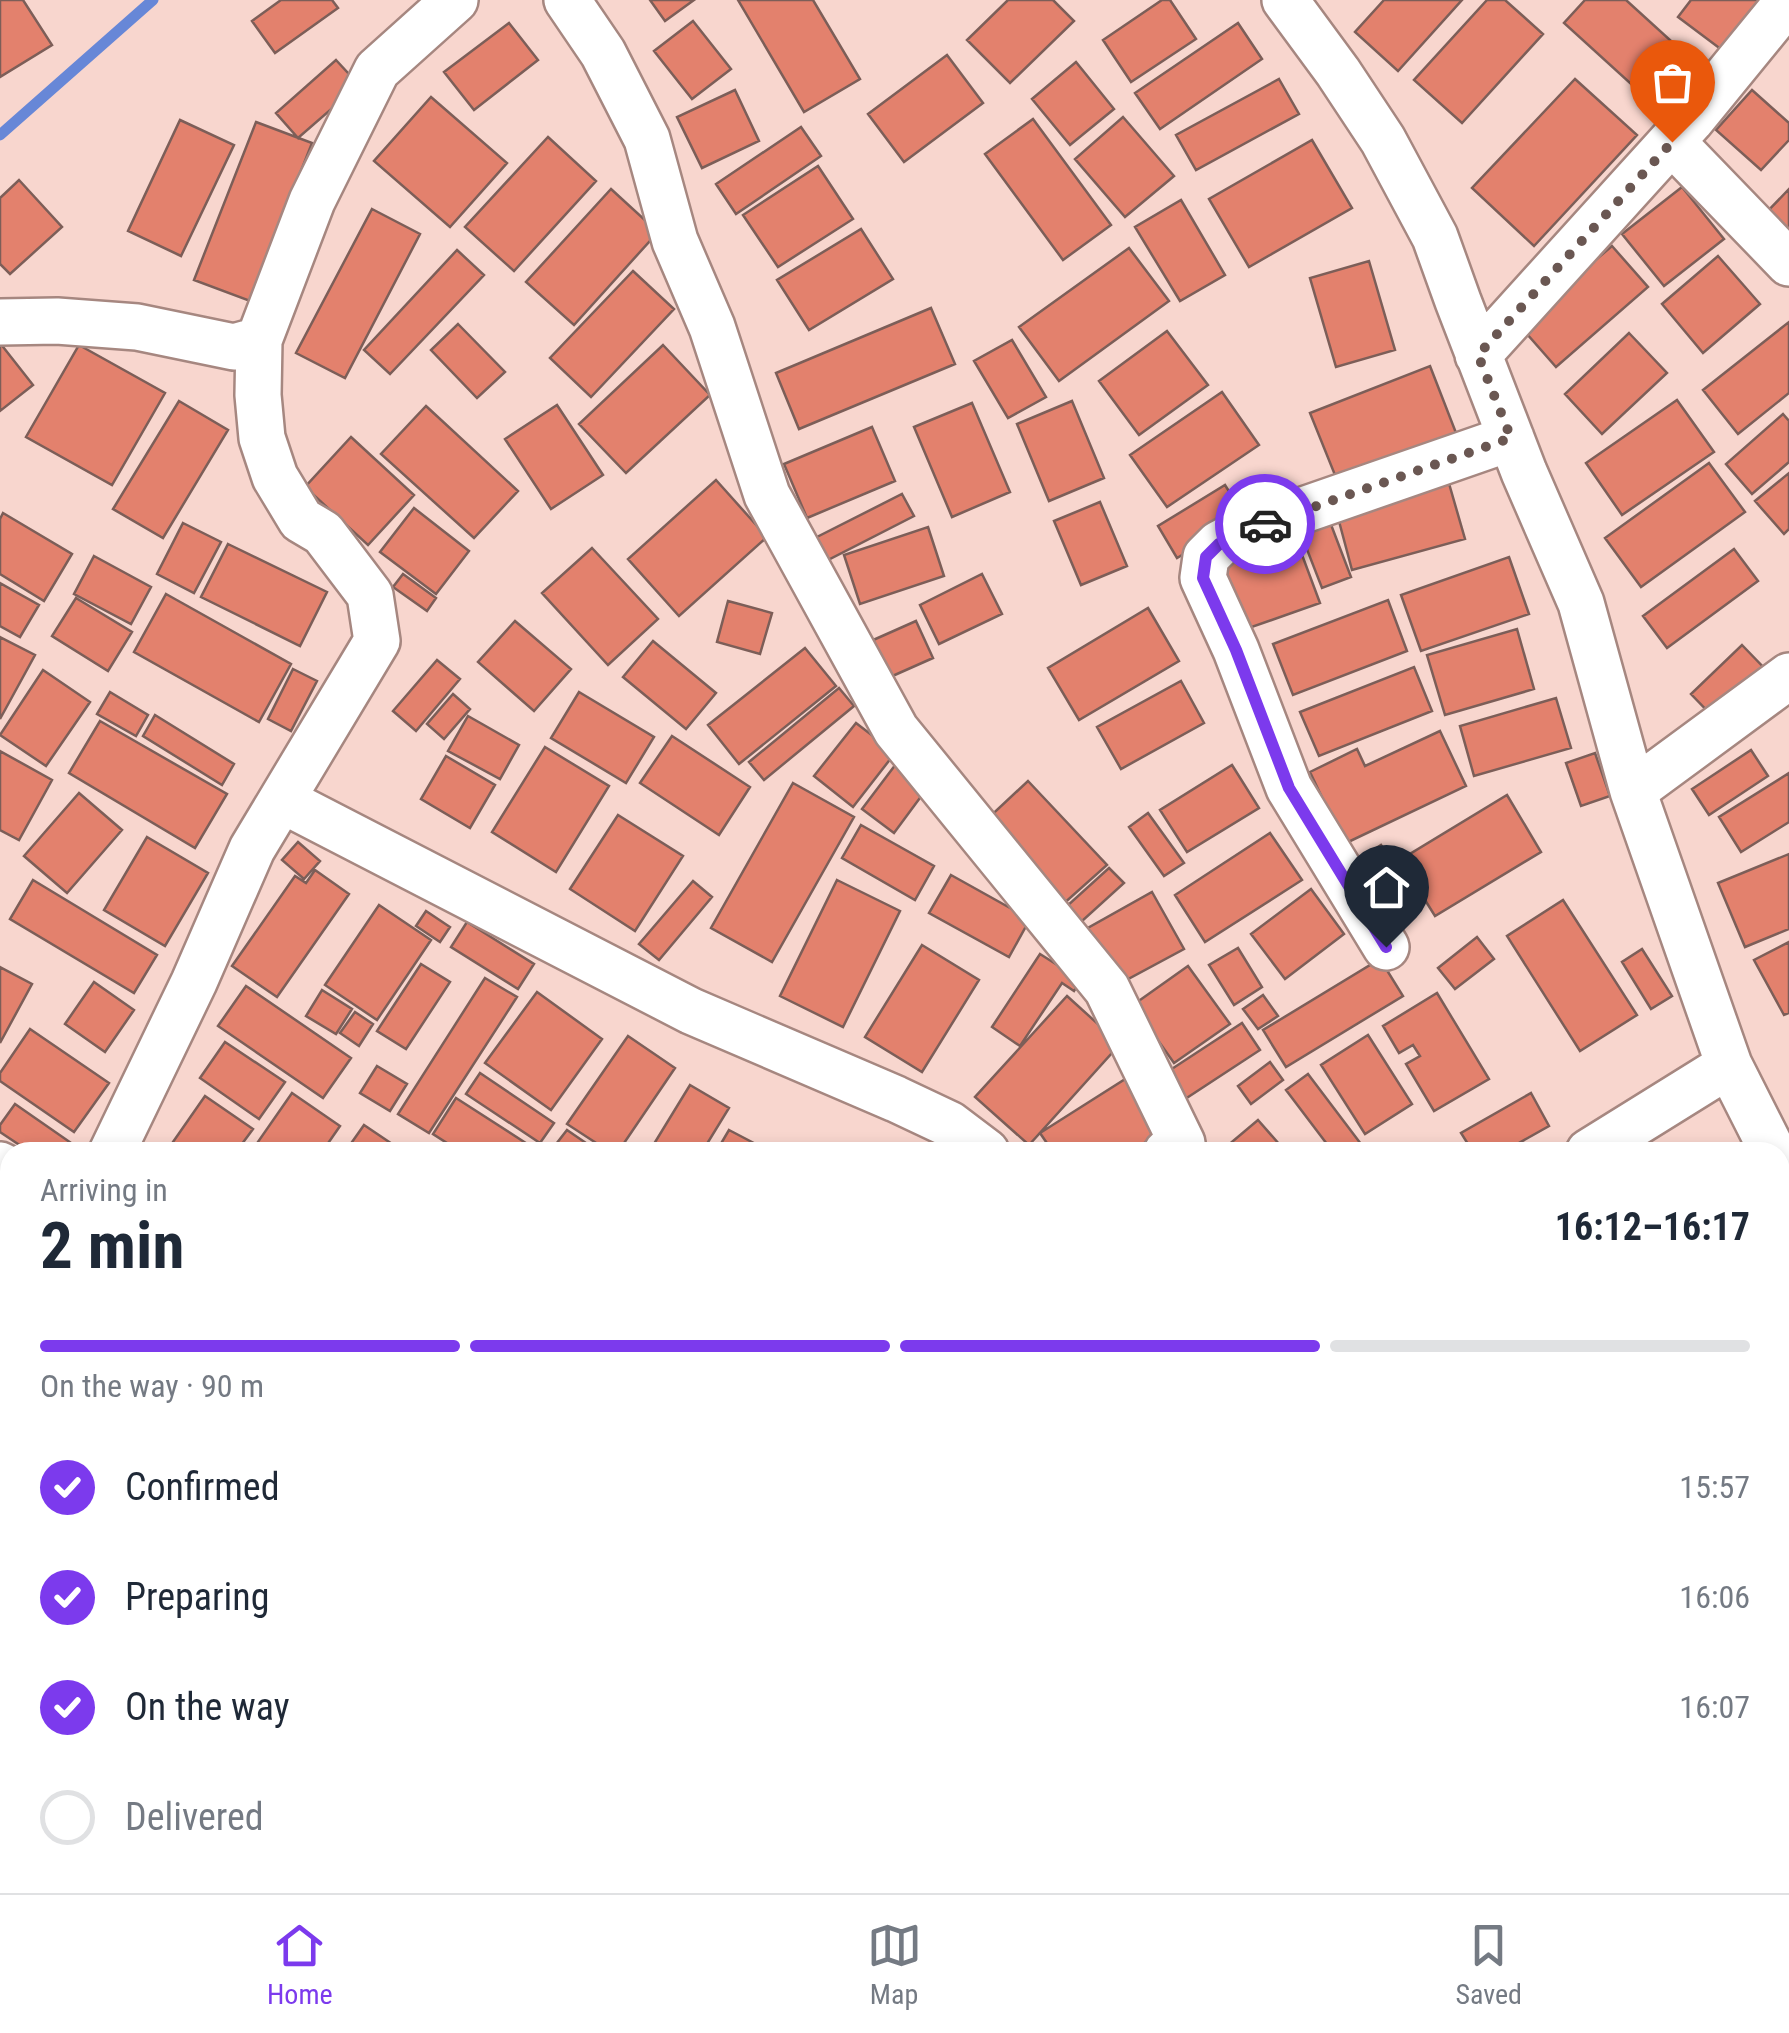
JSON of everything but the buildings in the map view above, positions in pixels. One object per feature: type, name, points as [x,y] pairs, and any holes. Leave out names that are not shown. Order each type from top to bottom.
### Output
[{"type":"street","points":[[117,1142],[194,982],[252,849],[378,641],[370,595],[324,533],[301,520],[275,476],[262,438],[259,340],[312,201],[378,70],[454,0]]},
{"type":"street","points":[[566,0],[603,53],[647,138],[675,241],[712,327],[767,496],[896,730],[1107,989],[1182,1142]]},
{"type":"street","points":[[1285,0],[1383,140],[1436,237],[1478,355],[1581,603],[1633,791],[1729,1065],[1768,1142]]},
{"type":"street","points":[[1478,355],[1672,142],[1789,0]]},
{"type":"street","points":[[1672,142],[1789,263]]},
{"type":"street","points":[[0,322],[137,327],[234,347],[259,340]]},
{"type":"street","points":[[1386,947],[1289,788],[1236,650],[1203,578],[1206,557],[1219,544],[1244,531],[1511,438]]},
{"type":"street","points":[[1633,791],[1789,676]]},
{"type":"street","points":[[282,800],[691,1011],[896,1098],[949,1124],[973,1142]]},
{"type":"street","points":[[1605,1142],[1729,1065]]},
{"type":"waterway","points":[[0,135],[153,0]]},
{"type":"way so far","points":[[1265,524],[1511,438],[1478,355],[1672,142]]},
{"type":"route","points":[[1265,524],[1219,544],[1206,557],[1203,578],[1236,650],[1289,788],[1386,947]]}]
